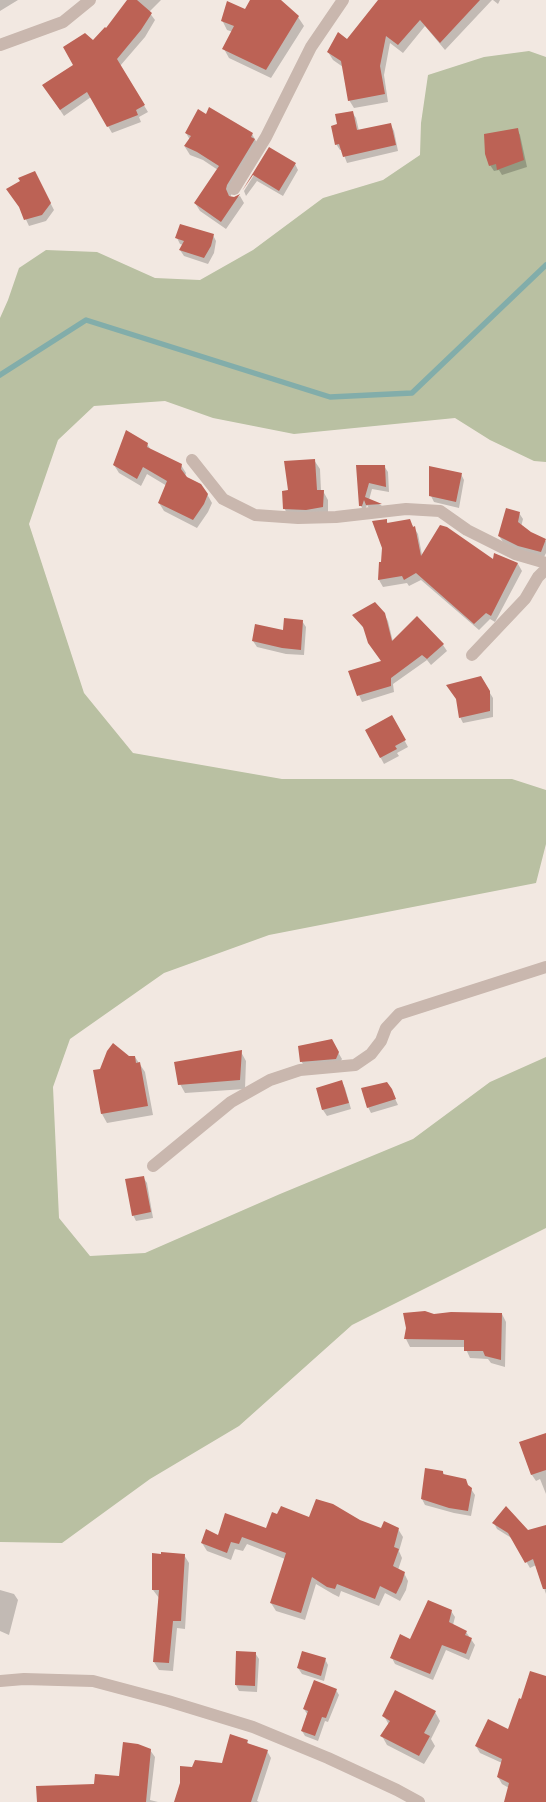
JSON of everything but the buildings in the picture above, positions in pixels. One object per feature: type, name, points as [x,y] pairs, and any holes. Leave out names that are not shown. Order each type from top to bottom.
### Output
[{"type":"street","points":[[0,44],[63,22],[90,0]]},
{"type":"street","points":[[234,190],[266,137],[311,47],[343,0]]},
{"type":"street","points":[[192,460],[223,498],[255,515],[298,518],[406,509],[440,511],[467,530],[515,554],[546,562]]},
{"type":"street","points":[[472,655],[525,600],[538,577],[546,569]]},
{"type":"street","points":[[153,1166],[231,1102],[270,1080],[300,1070],[355,1065],[372,1054],[381,1041],[386,1028],[399,1014],[546,967]]},
{"type":"street","points":[[0,1681],[24,1679],[93,1681],[168,1701],[253,1727],[328,1758],[419,1802]]},
{"type":"green space","points":[[529,51],[546,57],[546,462],[534,461],[490,440],[455,418],[294,434],[213,418],[165,401],[94,406],[58,440],[29,524],[84,693],[133,753],[282,779],[512,779],[546,790],[546,844],[536,883],[269,935],[164,973],[70,1039],[53,1087],[59,1218],[90,1256],[145,1253],[413,1139],[490,1082],[546,1057],[546,1228],[352,1325],[239,1426],[150,1479],[62,1543],[0,1542],[0,318],[19,268],[46,250],[97,252],[155,278],[200,280],[253,250],[323,198],[383,180],[420,155],[421,123],[428,75],[484,57]]},
{"type":"waterway","points":[[0,375],[86,320],[330,397],[412,393],[546,265]]}]
